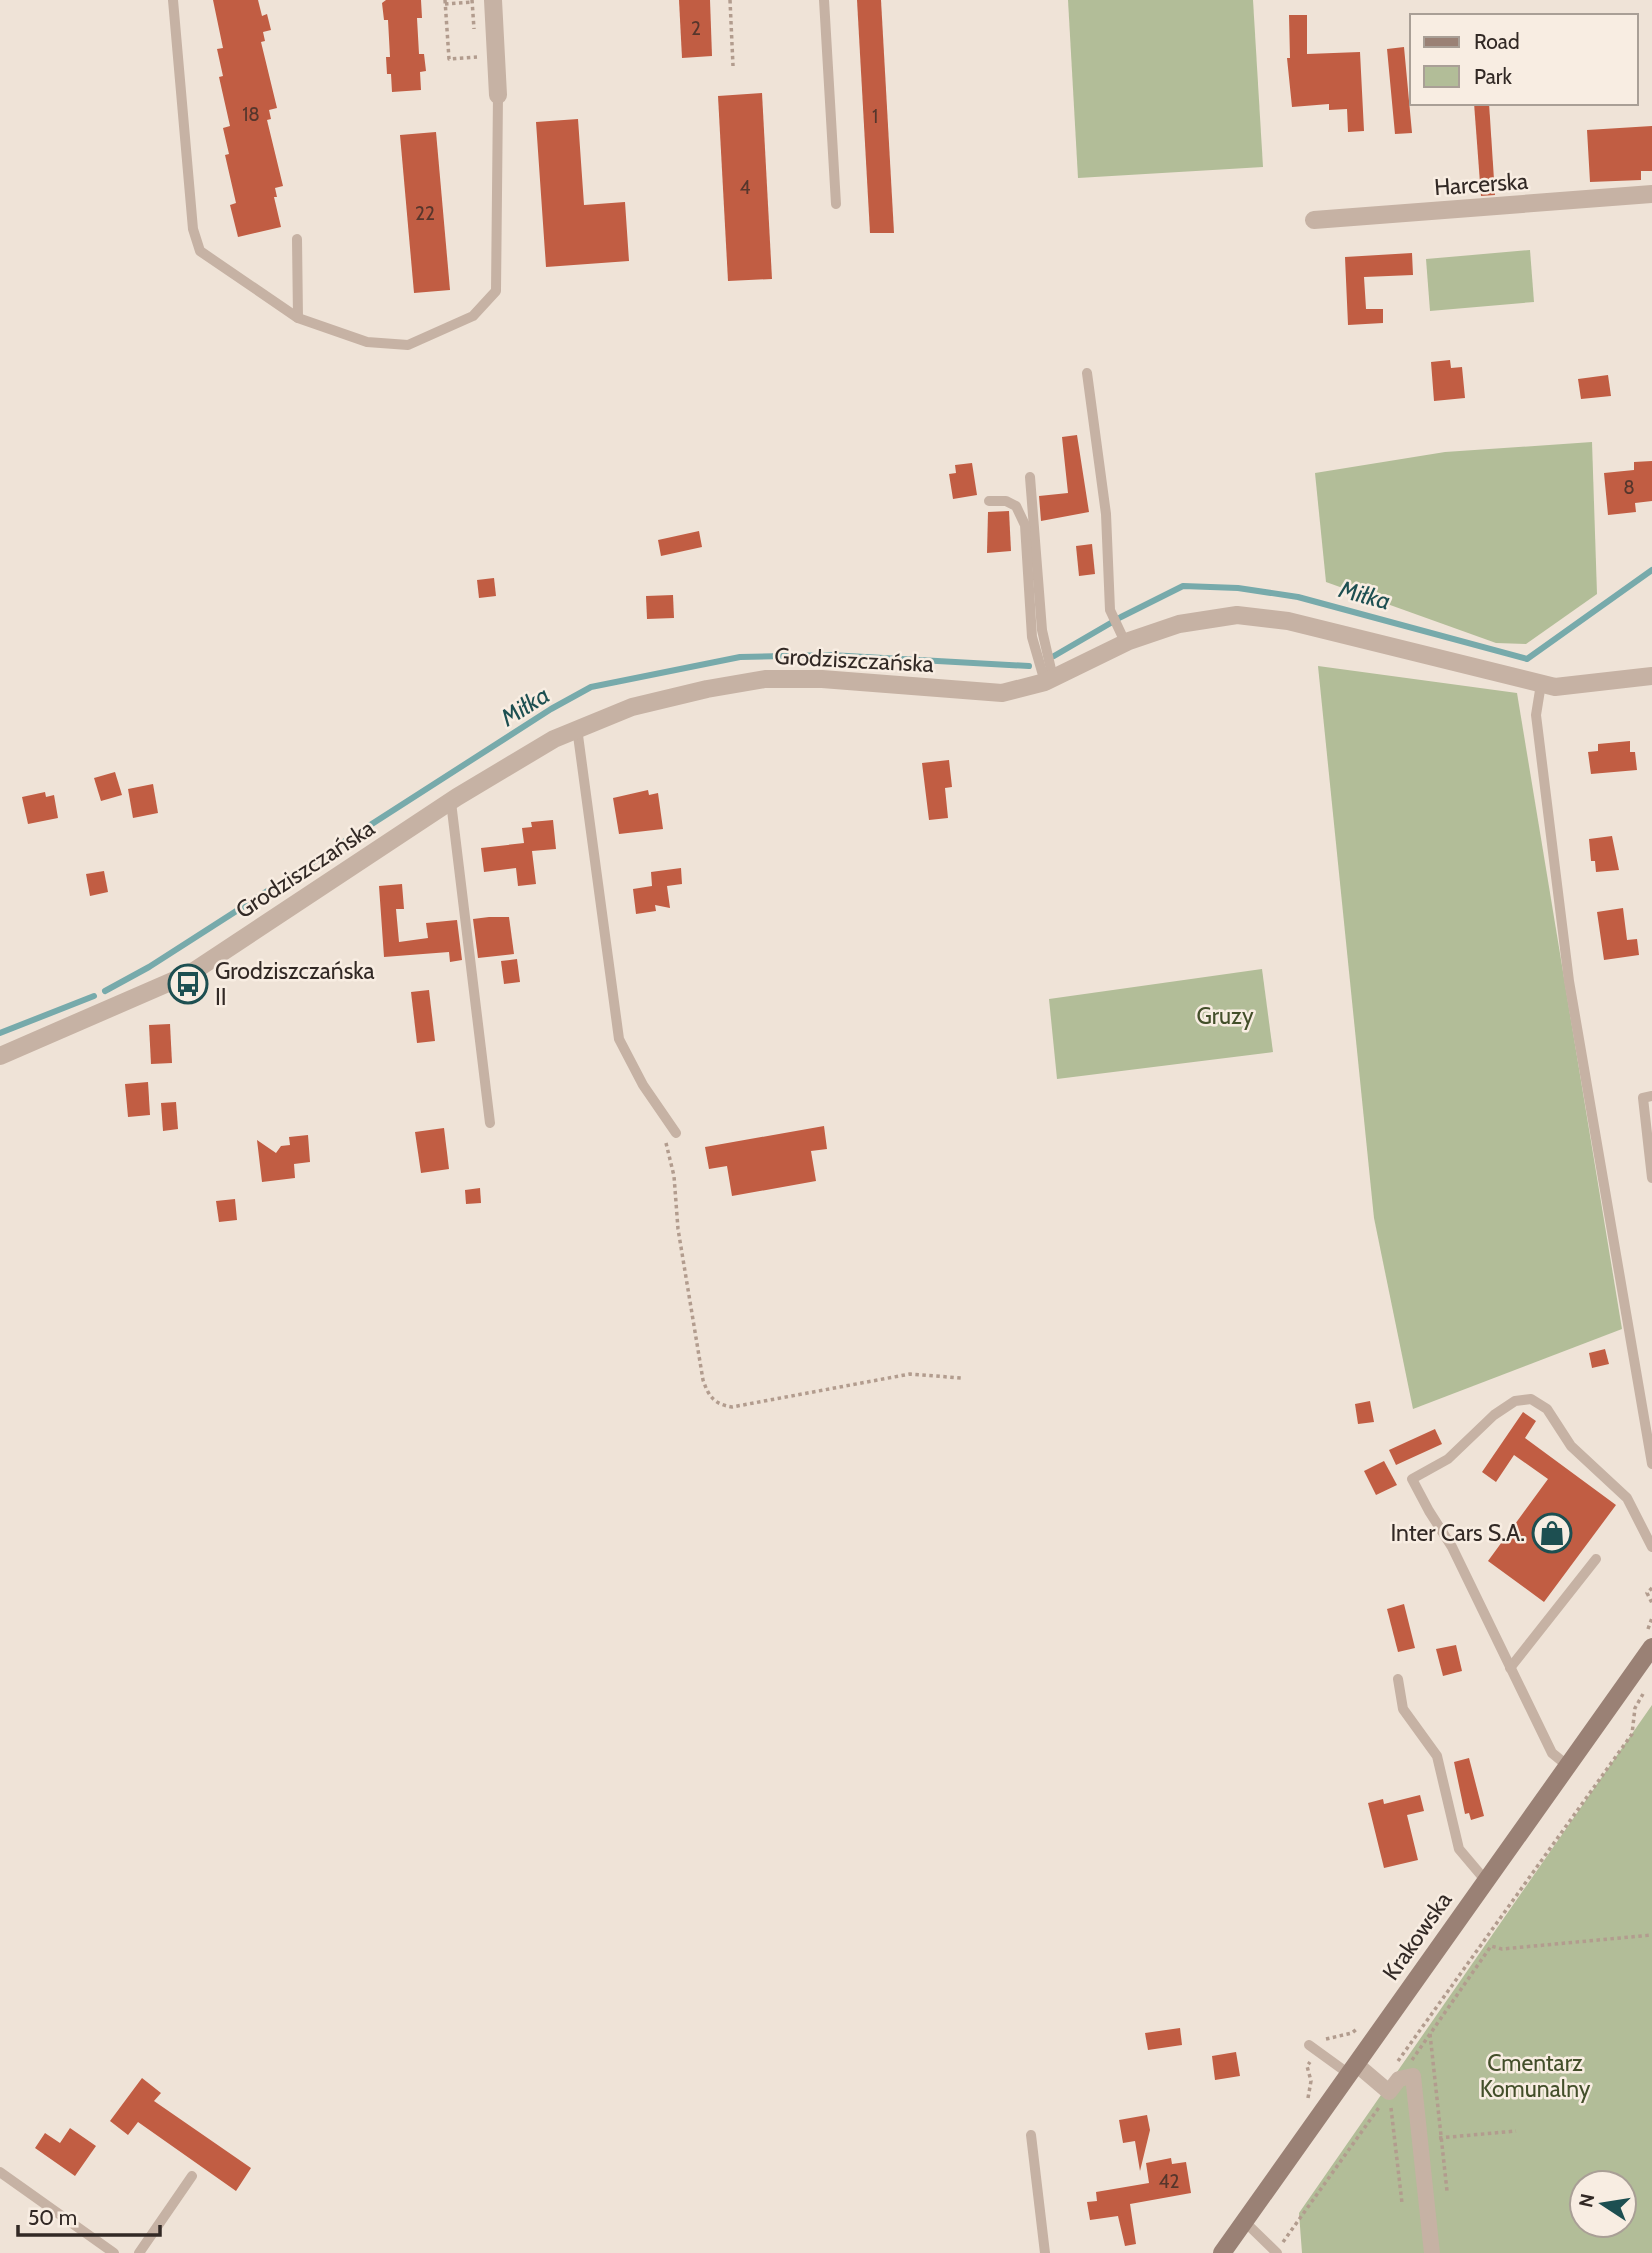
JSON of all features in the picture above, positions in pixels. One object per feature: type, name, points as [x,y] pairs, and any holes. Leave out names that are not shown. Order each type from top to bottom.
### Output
[{"type":"main road","name":"Krakowska","points":[[1222,2253],[1652,1647]]},
{"type":"street","points":[[493,0],[498,95]]},
{"type":"street","name":"Harcerska","points":[[1314,220],[1652,194]]},
{"type":"street","name":"Grodziszczańska","points":[[0,1056],[191,973],[451,802],[577,728],[632,707],[707,689],[765,679],[822,679],[1002,693],[1049,680],[1125,642],[1179,624],[1237,615],[1288,621],[1555,687],[1652,676]]},
{"type":"street","points":[[1353,2069],[1389,2086],[1413,2076],[1432,2253]]},
{"type":"lane","points":[[173,0],[193,229],[200,251],[299,318],[367,342],[408,345],[473,316],[496,290],[498,95]]},
{"type":"lane","points":[[824,0],[836,204]]},
{"type":"lane","points":[[297,239],[299,318]]},
{"type":"lane","points":[[1087,373],[1106,514],[1110,610],[1125,642]]},
{"type":"lane","points":[[1030,477],[1042,630],[1049,680]]},
{"type":"lane","points":[[989,501],[1006,501],[1016,506],[1025,525],[1032,637],[1049,680]]},
{"type":"lane","points":[[1541,684],[1536,715],[1569,981],[1652,1464]]},
{"type":"lane","points":[[577,728],[619,1039],[663,1117],[676,1133]]},
{"type":"lane","points":[[451,802],[490,1124]]},
{"type":"lane","points":[[1652,1096],[1643,1098],[1652,1178]]},
{"type":"lane","points":[[1568,1766],[1552,1753],[1452,1547],[1412,1479],[1448,1459],[1494,1415],[1515,1401],[1531,1399],[1546,1409],[1571,1446],[1627,1498],[1652,1547]]},
{"type":"lane","points":[[1510,1668],[1596,1559]]},
{"type":"lane","points":[[1398,1679],[1403,1710],[1437,1756],[1459,1849],[1486,1881]]},
{"type":"lane","points":[[1309,2045],[1353,2069]]},
{"type":"lane","points":[[1031,2135],[1045,2253]]},
{"type":"lane","points":[[0,2172],[114,2253]]},
{"type":"lane","points":[[139,2253],[192,2176]]},
{"type":"lane","points":[[1244,2221],[1276,2252]]},
{"type":"path","points":[[730,0],[733,66]]},
{"type":"path","points":[[472,2],[445,2],[449,59],[477,57]]},
{"type":"path","points":[[663,1117],[703,1380],[709,1395],[718,1405],[732,1407],[910,1374],[961,1378]]},
{"type":"path","points":[[1652,1588],[1647,1593],[1652,1603]]},
{"type":"path","points":[[1276,2252],[1632,1734],[1635,1708],[1648,1685]]},
{"type":"path","points":[[1402,2203],[1389,2086],[1430,2034],[1491,1946],[1502,1949],[1652,1935]]},
{"type":"path","points":[[1430,2034],[1447,2191]]},
{"type":"path","points":[[1419,2140],[1516,2131]]},
{"type":"green space","points":[[1068,0],[1253,0],[1263,167],[1078,178]]},
{"type":"green space","points":[[1530,250],[1534,302],[1430,311],[1426,259]]},
{"type":"green space","points":[[1592,442],[1597,594],[1526,644],[1496,643],[1326,582],[1315,473],[1445,452]]},
{"type":"green space","points":[[1318,666],[1517,693],[1622,1329],[1413,1409],[1374,1218]]},
{"type":"green space","name":"Gruzy","points":[[1262,969],[1273,1052],[1057,1079],[1049,999]]},
{"type":"green space","name":"Cmentarz Komunalny","points":[[1652,1705],[1652,2253],[1302,2253],[1299,2213]]},
{"type":"building","points":[[213,0],[258,0],[262,16],[267,14],[271,30],[263,32],[265,41],[261,42],[277,108],[269,110],[271,119],[267,120],[283,186],[275,188],[277,197],[274,197],[281,227],[238,237],[230,205],[236,203],[225,155],[229,154],[223,128],[230,126],[219,77],[223,76],[217,49],[223,48]]},
{"type":"building","points":[[386,0],[421,0],[422,18],[417,18],[419,54],[424,54],[426,71],[420,72],[421,90],[392,92],[386,57],[390,57],[388,20],[384,20],[382,3]]},
{"type":"building","points":[[679,0],[710,0],[712,56],[682,58]]},
{"type":"building","points":[[857,0],[881,0],[894,233],[870,233]]},
{"type":"building","points":[[1289,15],[1307,15],[1307,54],[1360,52],[1364,131],[1348,132],[1347,109],[1329,110],[1329,104],[1292,107],[1287,58],[1290,58]]},
{"type":"building","points":[[1404,47],[1412,133],[1395,134],[1387,49]]},
{"type":"building","points":[[762,93],[772,279],[728,281],[718,96]]},
{"type":"building","points":[[1474,105],[1489,105],[1495,195],[1481,196]]},
{"type":"building","points":[[578,119],[584,205],[625,202],[629,261],[546,267],[536,122]]},
{"type":"building","points":[[1652,126],[1652,171],[1641,171],[1641,180],[1590,182],[1587,130]]},
{"type":"building","points":[[436,132],[450,290],[414,293],[400,135]]},
{"type":"building","points":[[1412,253],[1413,275],[1364,277],[1366,309],[1383,309],[1383,323],[1348,325],[1345,257]]},
{"type":"building","points":[[1450,360],[1451,368],[1462,367],[1465,398],[1434,401],[1431,362]]},
{"type":"building","points":[[1608,375],[1611,396],[1581,399],[1578,379]]},
{"type":"building","points":[[1077,435],[1089,512],[1041,521],[1039,496],[1068,493],[1062,437]]},
{"type":"building","points":[[1652,461],[1652,501],[1635,503],[1636,512],[1608,515],[1604,473],[1634,470],[1634,462]]},
{"type":"building","points":[[972,463],[977,495],[953,499],[949,474],[956,473],[955,465]]},
{"type":"building","points":[[1009,511],[1011,551],[987,553],[988,512]]},
{"type":"building","points":[[699,531],[702,547],[661,556],[658,540]]},
{"type":"building","points":[[1092,544],[1095,574],[1079,576],[1076,546]]},
{"type":"building","points":[[494,578],[496,596],[479,598],[477,580]]},
{"type":"building","points":[[673,595],[674,618],[647,619],[646,596]]},
{"type":"building","points":[[1630,741],[1630,752],[1635,752],[1637,770],[1591,774],[1588,752],[1598,751],[1598,744]]},
{"type":"building","points":[[949,760],[952,787],[945,788],[948,818],[929,820],[922,763]]},
{"type":"building","points":[[115,772],[122,795],[101,801],[94,778]]},
{"type":"building","points":[[153,784],[158,813],[133,818],[128,789]]},
{"type":"building","points":[[648,790],[649,795],[658,793],[663,829],[619,834],[613,798]]},
{"type":"building","points":[[45,792],[46,797],[54,795],[58,818],[28,824],[22,797]]},
{"type":"building","points":[[553,820],[556,849],[532,851],[536,884],[518,886],[516,868],[484,872],[481,848],[524,843],[522,828],[532,827],[531,822]]},
{"type":"building","points":[[1612,836],[1619,870],[1596,872],[1595,861],[1591,861],[1589,839]]},
{"type":"building","points":[[681,868],[682,884],[667,886],[670,908],[655,905],[656,911],[636,914],[633,889],[652,886],[651,872]]},
{"type":"building","points":[[104,871],[108,892],[90,896],[86,874]]},
{"type":"building","points":[[402,884],[404,909],[396,909],[399,942],[428,938],[426,923],[457,920],[462,960],[450,962],[449,952],[384,957],[379,886]]},
{"type":"building","points":[[1623,908],[1627,940],[1637,939],[1639,955],[1604,960],[1597,912]]},
{"type":"building","points":[[509,917],[514,954],[478,958],[473,919]]},
{"type":"building","points":[[517,959],[520,982],[504,984],[501,961]]},
{"type":"building","points":[[429,990],[435,1041],[417,1043],[411,992]]},
{"type":"building","points":[[170,1024],[172,1063],[151,1064],[149,1025]]},
{"type":"building","points":[[148,1082],[150,1115],[128,1117],[125,1084]]},
{"type":"building","points":[[176,1102],[178,1129],[163,1131],[161,1103]]},
{"type":"building","points":[[824,1126],[827,1149],[811,1151],[816,1181],[732,1196],[727,1166],[709,1169],[705,1147]]},
{"type":"building","points":[[444,1128],[449,1169],[421,1173],[415,1132]]},
{"type":"building","points":[[308,1135],[310,1162],[294,1164],[295,1178],[262,1182],[257,1140],[276,1153],[281,1146],[290,1145],[289,1137]]},
{"type":"building","points":[[480,1188],[481,1203],[466,1204],[465,1190]]},
{"type":"building","points":[[235,1199],[237,1220],[219,1222],[216,1201]]},
{"type":"building","points":[[1605,1349],[1609,1364],[1592,1368],[1589,1353]]},
{"type":"building","points":[[1370,1401],[1374,1422],[1358,1424],[1355,1404]]},
{"type":"building","name":"Inter Cars S.A.","points":[[1523,1412],[1536,1421],[1525,1438],[1616,1505],[1544,1602],[1488,1561],[1548,1479],[1514,1455],[1496,1482],[1482,1472]]},
{"type":"building","points":[[1435,1429],[1442,1444],[1396,1465],[1389,1450]]},
{"type":"building","points":[[1384,1461],[1397,1485],[1376,1495],[1364,1471]]},
{"type":"building","points":[[1404,1604],[1415,1648],[1398,1652],[1387,1609]]},
{"type":"building","points":[[1456,1645],[1462,1671],[1443,1676],[1436,1649]]},
{"type":"building","points":[[1469,1758],[1484,1816],[1471,1820],[1469,1813],[1465,1814],[1454,1762]]},
{"type":"building","points":[[1420,1795],[1424,1811],[1407,1815],[1418,1860],[1384,1868],[1368,1803],[1383,1799],[1384,1804]]},
{"type":"building","points":[[1180,2028],[1182,2045],[1148,2050],[1145,2033]]},
{"type":"building","points":[[1236,2052],[1240,2076],[1215,2080],[1212,2056]]},
{"type":"building","points":[[142,2078],[161,2093],[154,2101],[251,2168],[236,2191],[138,2122],[128,2135],[110,2121]]},
{"type":"building","points":[[1147,2115],[1150,2130],[1140,2171],[1135,2141],[1123,2143],[1119,2120]]},
{"type":"building","points":[[70,2128],[96,2146],[75,2176],[35,2148],[45,2133],[60,2143]]},
{"type":"building","points":[[1171,2158],[1172,2164],[1186,2162],[1191,2193],[1130,2204],[1136,2244],[1125,2246],[1118,2216],[1090,2220],[1087,2202],[1097,2201],[1096,2192],[1149,2183],[1146,2163]]},
{"type":"waterway","name":"Miłka","points":[[1054,656],[1121,617],[1183,586],[1238,588],[1298,597],[1527,659],[1652,570]]},
{"type":"waterway","name":"Miłka","points":[[105,991],[149,967],[551,709],[591,687],[740,657],[830,655],[1029,666]]},
{"type":"waterway","name":"Miłka","points":[[0,1033],[94,996]]},
{"type":"place","name":"Grodziszczańska II","points":[[188,984]]},
{"type":"place","name":"Inter Cars S.A.","points":[[1552,1533]]}]
